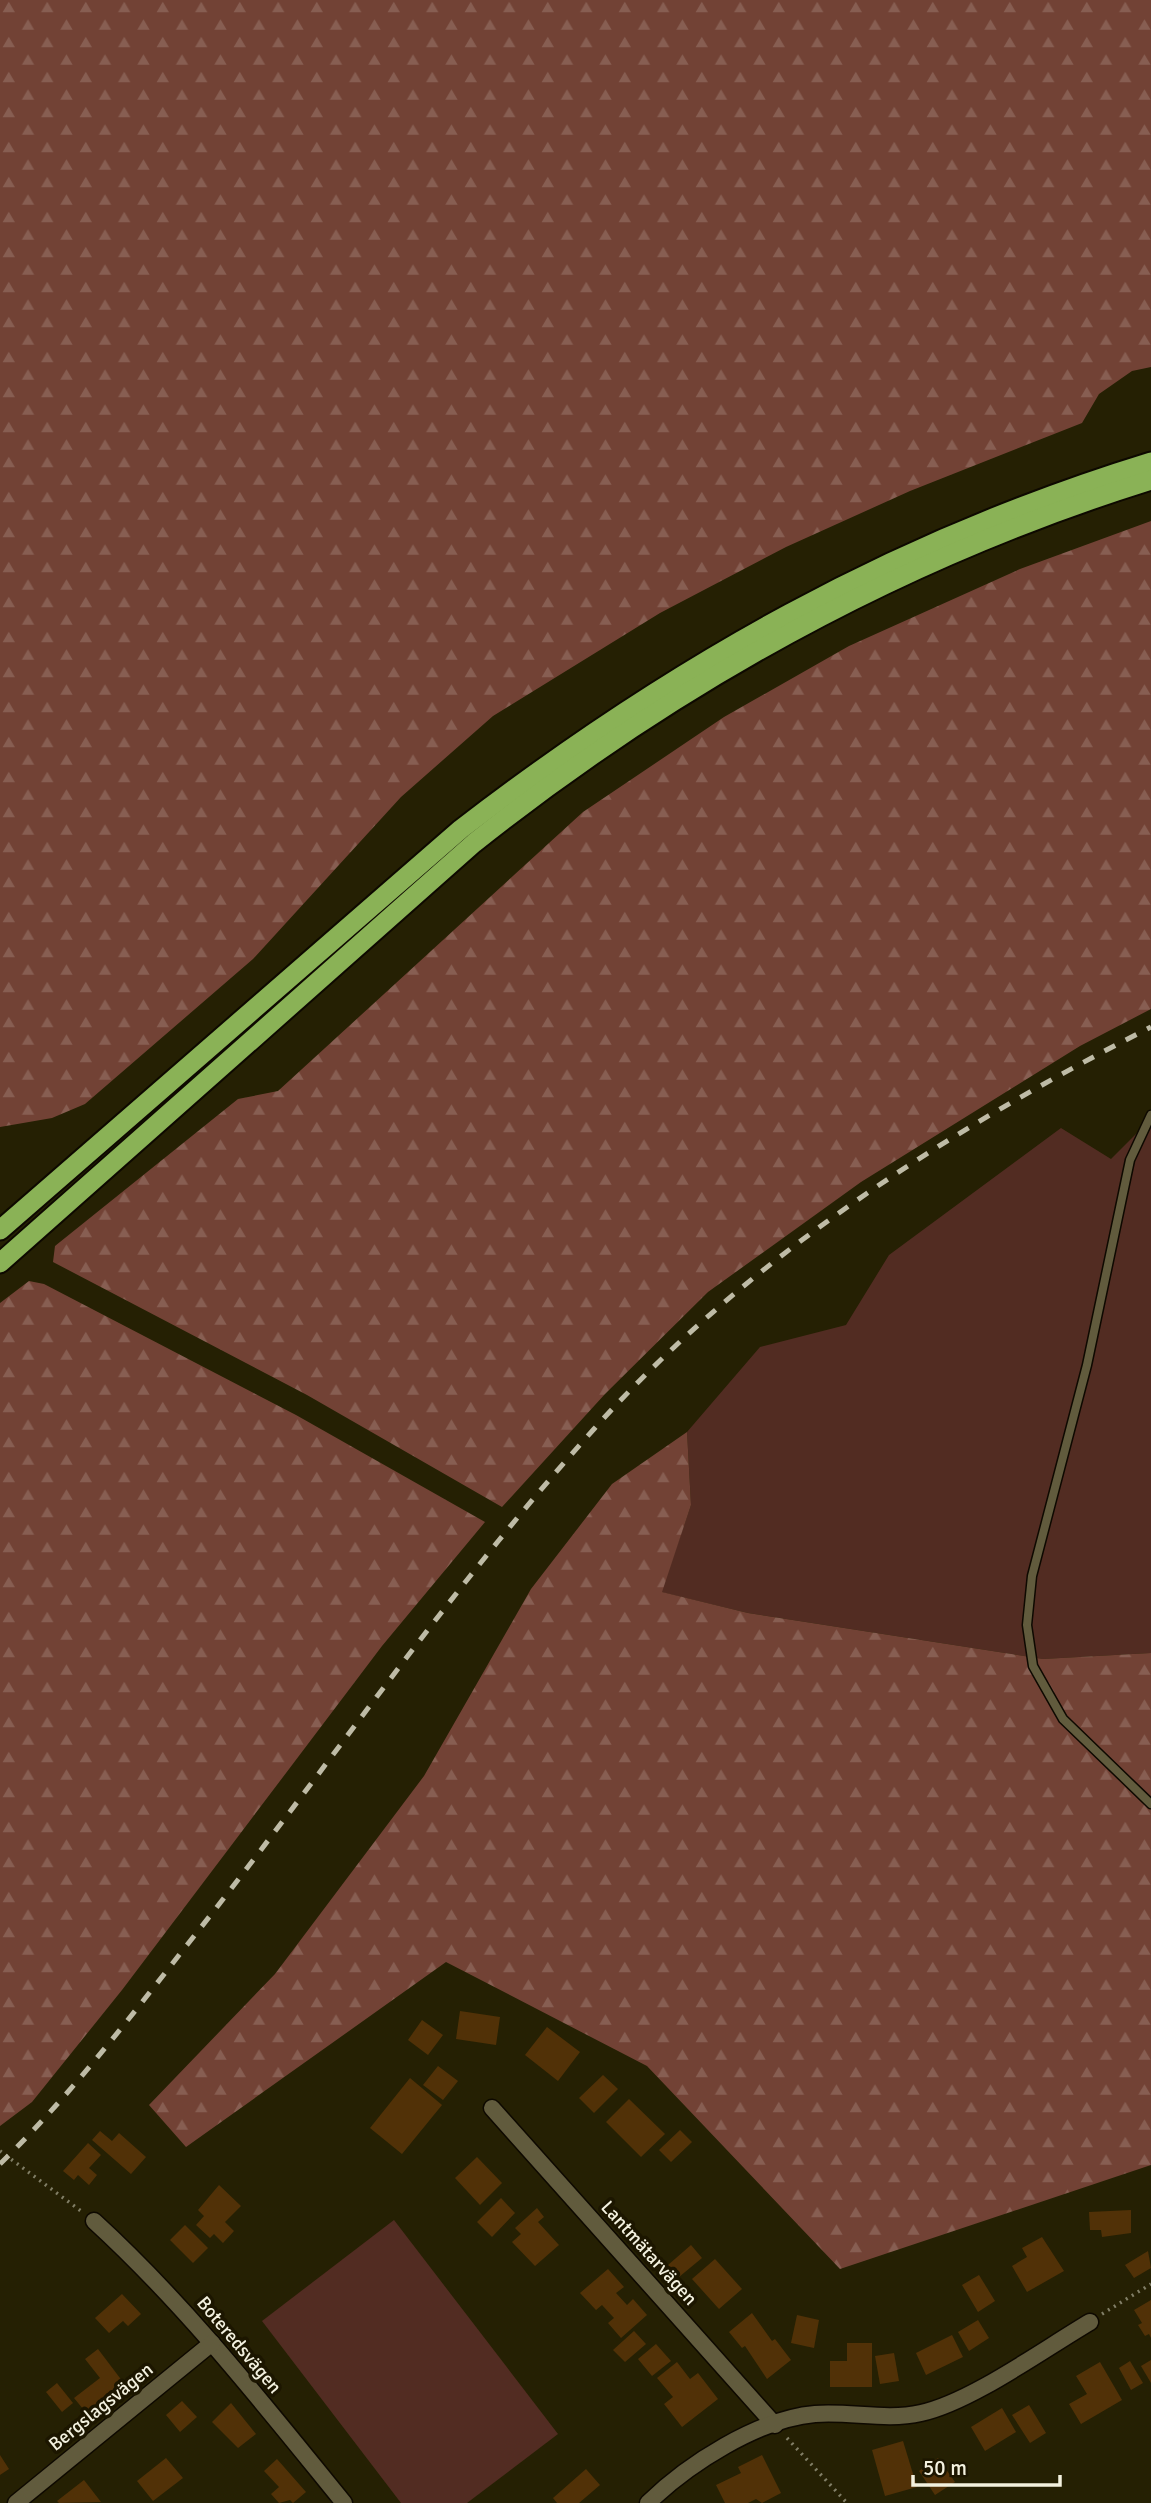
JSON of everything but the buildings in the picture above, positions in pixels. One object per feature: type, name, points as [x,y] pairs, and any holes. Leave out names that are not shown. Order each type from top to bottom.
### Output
[{"type":"highway","points":[[0,1230],[461,829],[539,769],[618,715],[698,663],[880,567],[987,520],[1151,462]]},
{"type":"highway","points":[[0,1263],[474,843],[550,783],[629,728],[708,678],[890,581],[1083,502],[1151,480]]},
{"type":"street","name":"Lantmätarvägen","points":[[492,2108],[775,2425]]},
{"type":"street","name":"Boteredsvägen","points":[[94,2221],[142,2264],[212,2343],[341,2502]]},
{"type":"street","points":[[648,2503],[705,2456],[733,2440],[813,2414],[895,2416],[938,2408],[1090,2322]]},
{"type":"street","name":"Bergslagsvägen","points":[[20,2502],[212,2343]]},
{"type":"lane","points":[[1151,1115],[1130,1160],[1087,1365],[1032,1576],[1027,1625],[1034,1666],[1063,1719],[1151,1804]]},
{"type":"path","points":[[0,2151],[94,2221]]},
{"type":"path","points":[[1090,2322],[1151,2284]]},
{"type":"path","points":[[775,2425],[847,2503]]},
{"type":"shaded area","points":[[1151,1119],[1151,1653],[1043,1659],[748,1613],[661,1592],[691,1505],[687,1432],[760,1347],[846,1325],[889,1255],[1061,1128],[1111,1159]]},
{"type":"shaded area","points":[[394,2220],[558,2434],[467,2503],[401,2503],[262,2321]]},
{"type":"green space","points":[[0,0],[1151,0],[1151,367],[1132,371],[1099,394],[1082,423],[910,491],[786,547],[660,613],[493,716],[401,797],[253,959],[85,1104],[52,1118],[0,1127]]},
{"type":"green space","points":[[1151,521],[1151,1009],[1080,1046],[861,1182],[708,1292],[605,1394],[502,1507],[307,1395],[53,1262],[55,1246],[238,1099],[278,1091],[583,812],[724,717],[849,646],[1020,569]]},
{"type":"green space","points":[[29,1281],[44,1284],[296,1415],[485,1522],[382,1646],[122,1990],[32,2102],[0,2126],[0,1303]]},
{"type":"green space","points":[[687,1432],[691,1505],[662,1592],[748,1613],[1043,1659],[1151,1653],[1151,2165],[840,2269],[647,2066],[446,1962],[186,2147],[149,2105],[275,1974],[424,1776],[531,1589],[612,1484]]},
{"type":"railway","points":[[0,2164],[50,2112],[120,2030],[488,1554],[594,1429],[654,1367],[717,1309],[784,1254],[854,1202],[1000,1109],[1151,1027]]}]
